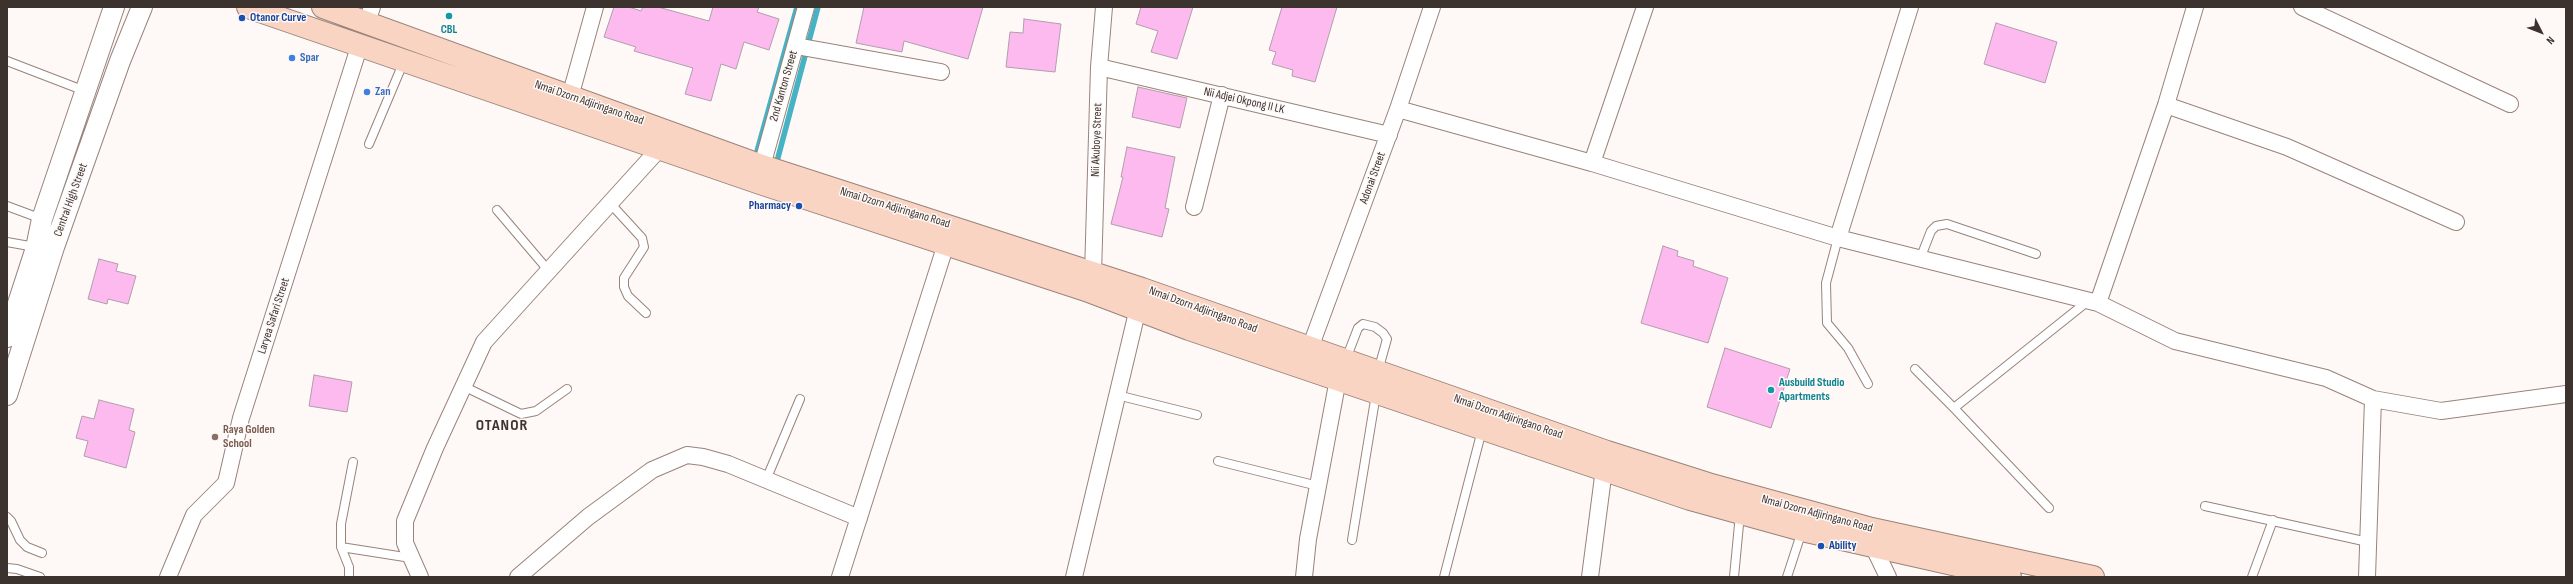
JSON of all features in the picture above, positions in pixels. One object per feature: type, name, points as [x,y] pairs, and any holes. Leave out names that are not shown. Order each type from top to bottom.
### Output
[{"type":"main road","name":"Nmai Dzorn Adjiringano Road","points":[[248,7],[360,44],[660,148],[1138,308],[1189,329],[1342,370],[1790,508],[1872,529],[2093,577]]},
{"type":"main road","name":"Nmai Dzorn Adjiringano Road","points":[[323,7],[369,15],[570,97],[762,166],[952,226],[1310,348],[1342,370]]},
{"type":"main road","points":[[1189,329],[1196,308]]},
{"type":"main road","name":"Nmai Dzorn Adjiringano Road","points":[[1377,381],[1483,428],[1690,499],[1874,548],[2010,577]]},
{"type":"street","name":"Central High Street","points":[[7,337],[36,248],[42,219],[114,7]]},
{"type":"street","name":"Central High Street","points":[[7,395],[54,247],[120,61],[142,7]]},
{"type":"street","points":[[570,97],[595,7]]},
{"type":"street","name":"2nd Kanton Street","points":[[762,166],[806,7]]},
{"type":"street","name":"Nii Akuboye Street","points":[[1093,274],[1099,67],[1104,7]]},
{"type":"street","name":"Adonai Street","points":[[1310,348],[1389,135],[1432,7]]},
{"type":"street","points":[[1592,163],[1645,7]]},
{"type":"street","points":[[1838,238],[1910,7]]},
{"type":"street","points":[[2093,302],[2166,105],[2195,7]]},
{"type":"street","points":[[2302,7],[2510,104]]},
{"type":"street","name":"Laryea Safari Street","points":[[168,577],[194,515],[226,483],[241,418],[360,44]]},
{"type":"street","points":[[796,46],[941,72]]},
{"type":"street","name":"Nii Adjei Okpong II LK","points":[[1099,67],[1389,135]]},
{"type":"street","points":[[1194,207],[1222,96]]},
{"type":"street","points":[[2166,105],[2287,147],[2456,222]]},
{"type":"street","points":[[1398,109],[1592,163],[1838,238],[2093,302],[2176,340],[2326,378],[2373,399],[2441,410],[2566,394]]},
{"type":"street","points":[[420,577],[405,543],[405,520],[435,448],[484,342],[609,202],[660,148]]},
{"type":"street","points":[[840,577],[946,244]]},
{"type":"street","points":[[1074,577],[1138,308]]},
{"type":"street","points":[[1304,577],[1318,486],[1342,370]]},
{"type":"street","points":[[2367,577],[2373,399]]},
{"type":"street","points":[[518,577],[588,517],[652,470],[687,455],[703,457],[728,464],[859,518]]},
{"type":"street","points":[[1590,577],[1604,469]]},
{"type":"street","points":[[1874,548],[1888,577]]},
{"type":"lane","points":[[369,144],[404,60]]},
{"type":"lane","points":[[7,61],[86,91]]},
{"type":"lane","points":[[609,202],[642,238],[644,247],[624,278],[624,283],[628,296],[646,313]]},
{"type":"lane","points":[[7,206],[42,219]]},
{"type":"lane","points":[[497,210],[548,270]]},
{"type":"lane","points":[[1920,259],[1931,231],[1936,226],[1947,224],[2036,254]]},
{"type":"lane","points":[[1838,238],[1826,283],[1827,323],[1848,348],[1868,384]]},
{"type":"lane","points":[[7,242],[36,248]]},
{"type":"lane","points":[[1954,408],[2093,302]]},
{"type":"lane","points":[[1342,370],[1358,328],[1363,324],[1375,327],[1383,332],[1387,339],[1377,381],[1352,540]]},
{"type":"lane","points":[[1916,369],[2049,508]]},
{"type":"lane","points":[[463,386],[522,414],[536,411],[567,389]]},
{"type":"lane","points":[[1117,395],[1197,415]]},
{"type":"lane","points":[[766,480],[800,399]]},
{"type":"lane","points":[[1444,577],[1483,428]]},
{"type":"lane","points":[[1218,460],[1318,486]]},
{"type":"lane","points":[[349,577],[349,567],[341,547],[341,524],[353,462]]},
{"type":"lane","points":[[2205,506],[2368,542]]},
{"type":"lane","points":[[1734,577],[1740,513]]},
{"type":"lane","points":[[7,517],[11,521],[20,540],[27,547],[42,553]]},
{"type":"lane","points":[[2252,577],[2273,520]]},
{"type":"lane","points":[[1787,577],[1802,530]]},
{"type":"lane","points":[[341,547],[411,558]]},
{"type":"lane","points":[[7,568],[17,569],[40,577]]},
{"type":"building","points":[[614,7],[629,7],[641,11],[643,7],[658,7],[709,21],[713,7],[759,7],[757,12],[779,19],[769,50],[744,42],[736,69],[721,64],[711,101],[685,94],[693,68],[634,51],[636,47],[604,37]]},
{"type":"building","points":[[864,7],[983,7],[968,59],[904,41],[902,52],[856,43]]},
{"type":"building","points":[[1141,7],[1193,7],[1177,59],[1151,52],[1158,31],[1136,24]]},
{"type":"building","points":[[1282,7],[1337,7],[1315,82],[1292,76],[1293,70],[1272,64],[1276,52],[1269,50]]},
{"type":"building","points":[[1024,19],[1061,24],[1055,72],[1006,67],[1010,32],[1023,33]]},
{"type":"building","points":[[1996,23],[2057,42],[2045,83],[1984,64]]},
{"type":"building","points":[[1138,87],[1187,98],[1180,128],[1132,117]]},
{"type":"building","points":[[1127,147],[1175,157],[1165,208],[1169,209],[1162,237],[1111,224],[1123,177],[1121,177]]},
{"type":"building","points":[[1663,246],[1678,251],[1677,256],[1694,261],[1693,266],[1728,278],[1708,343],[1641,323]]},
{"type":"building","points":[[99,259],[118,264],[116,271],[136,276],[128,304],[108,299],[107,304],[88,299]]},
{"type":"building","name":"Ausbuild Studio Apartments","points":[[1725,348],[1790,369],[1771,428],[1707,407]]},
{"type":"building","points":[[314,375],[352,382],[347,412],[309,406]]},
{"type":"building","points":[[99,400],[134,409],[129,430],[135,432],[126,468],[84,456],[88,441],[76,438],[82,416],[94,419]]},
{"type":"waterway","points":[[756,155],[797,7]]},
{"type":"waterway","points":[[776,165],[818,7]]},
{"type":"place","name":"CBL","points":[[449,16]]},
{"type":"place","name":"Otanor Curve","points":[[242,18]]},
{"type":"place","name":"Spar","points":[[292,58]]},
{"type":"place","name":"Zan","points":[[367,92]]},
{"type":"place","name":"Pharmacy","points":[[799,206]]},
{"type":"place","name":"Ausbuild Studio Apartments","points":[[1771,390]]},
{"type":"place","name":"Raya Golden School","points":[[215,437]]},
{"type":"place","name":"Ability","points":[[1821,546]]},
{"type":"district","name":"OTANOR","points":[[502,426]]}]
